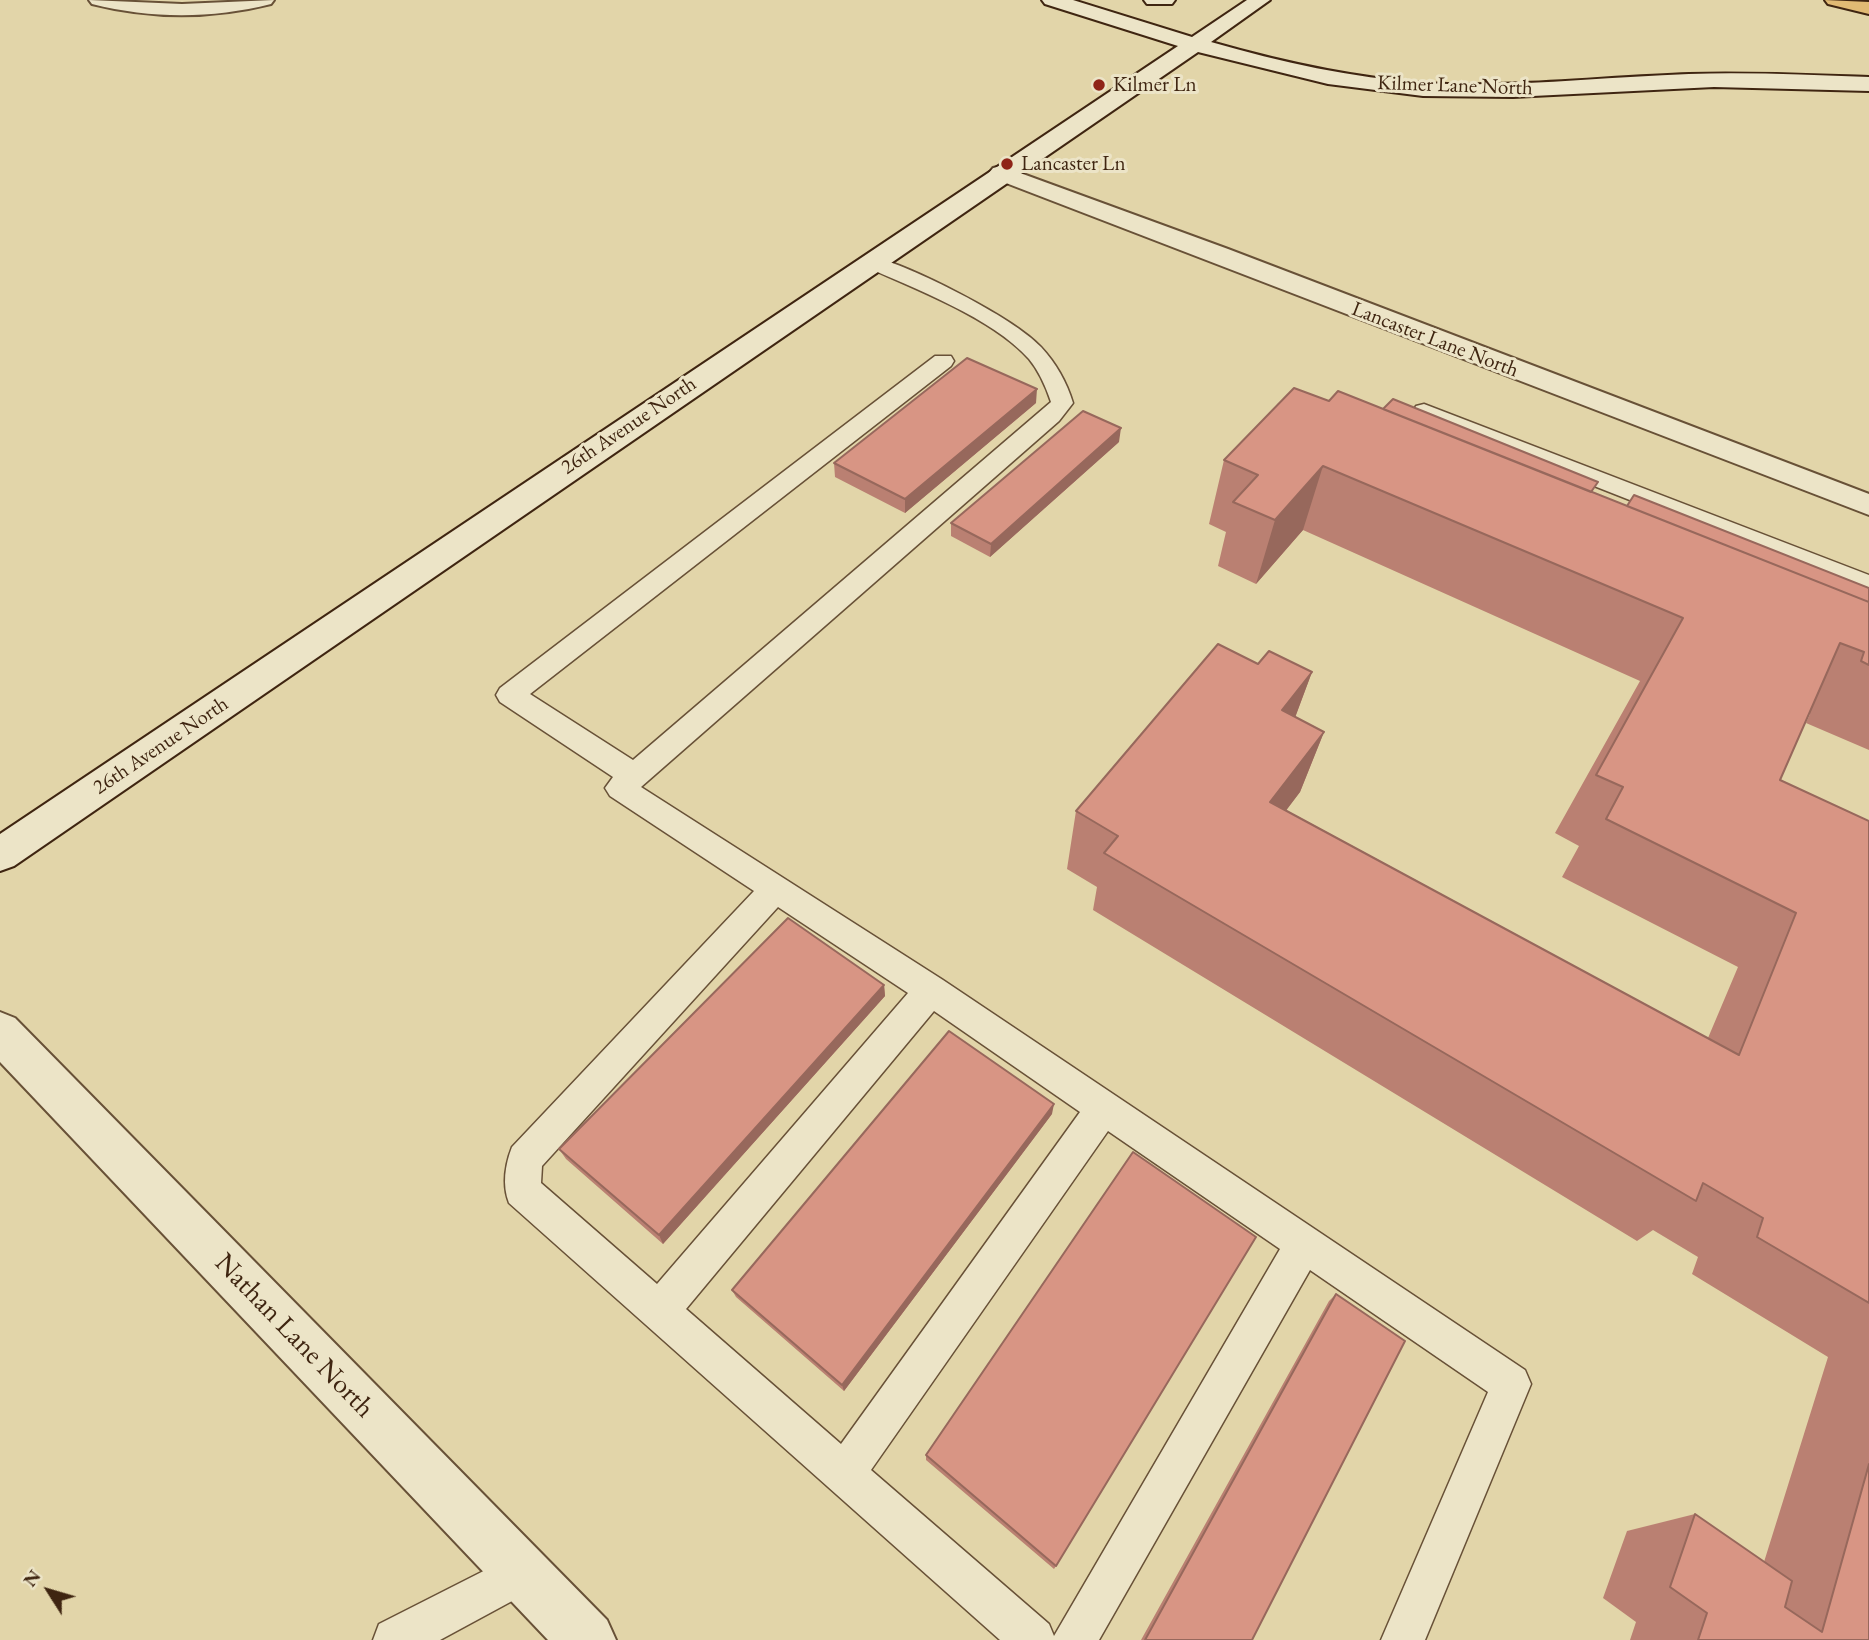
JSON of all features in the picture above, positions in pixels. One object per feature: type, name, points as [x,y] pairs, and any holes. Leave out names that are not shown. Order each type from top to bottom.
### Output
[{"type":"highway","points":[[1835,0],[1869,8]]},
{"type":"street","points":[[99,0],[124,6],[166,10],[225,7],[264,0]]},
{"type":"street","name":"Kilmer Lane North","points":[[1052,0],[1296,71],[1421,89],[1497,91],[1663,82],[1770,80],[1869,84]]},
{"type":"street","points":[[1154,0],[1165,0]]},
{"type":"street","name":"26th Avenue North","points":[[0,855],[1001,173],[1260,0]]},
{"type":"street","name":"Lancaster Lane North","points":[[1001,173],[1113,214],[1696,442],[1869,505]]},
{"type":"street","name":"Nathan Lane North","points":[[0,1032],[587,1640]]},
{"type":"lane","points":[[871,262],[953,298],[1031,349],[1057,387],[1062,404],[620,788],[931,990],[1511,1384],[1403,1640]]},
{"type":"lane","points":[[634,776],[510,695],[943,361]]},
{"type":"lane","points":[[1424,411],[1869,585]]},
{"type":"lane","points":[[775,889],[525,1159],[522,1190],[1032,1640]]},
{"type":"lane","points":[[659,1311],[931,990]]},
{"type":"lane","points":[[844,1474],[1104,1108]]},
{"type":"lane","points":[[1074,1640],[1304,1244]]},
{"type":"lane","points":[[395,1640],[523,1572]]},
{"type":"building","points":[[967,358],[1037,389],[905,499],[834,463]]},
{"type":"building","points":[[1294,388],[1329,401],[1338,391],[1869,602],[1869,665],[1861,661],[1864,652],[1840,643],[1780,780],[1869,821],[1869,1303],[1757,1237],[1763,1218],[1703,1183],[1696,1201],[1104,853],[1118,836],[1076,811],[1218,644],[1258,664],[1269,651],[1312,672],[1282,710],[1324,732],[1270,802],[1739,1055],[1796,913],[1606,819],[1623,787],[1596,775],[1683,618],[1323,466],[1275,520],[1233,502],[1258,475],[1224,460]]},
{"type":"building","points":[[1393,399],[1598,482],[1591,492],[1383,409]]},
{"type":"building","points":[[1083,411],[1121,428],[991,544],[951,523]]},
{"type":"building","points":[[1634,495],[1869,588],[1869,602],[1627,506]]},
{"type":"building","points":[[788,918],[884,985],[659,1235],[559,1149]]},
{"type":"building","points":[[949,1031],[1054,1104],[842,1385],[732,1290]]},
{"type":"building","points":[[1133,1152],[1256,1237],[1056,1566],[926,1455]]},
{"type":"building","points":[[1336,1294],[1405,1341],[1252,1640],[1145,1640]]},
{"type":"building","points":[[1869,1464],[1869,1640],[1698,1640],[1707,1613],[1670,1587],[1695,1514],[1792,1581],[1785,1607],[1822,1632]]},
{"type":"place","name":"Kilmer Ln","points":[[1099,85]]},
{"type":"place","name":"Lancaster Ln","points":[[1007,164]]}]
